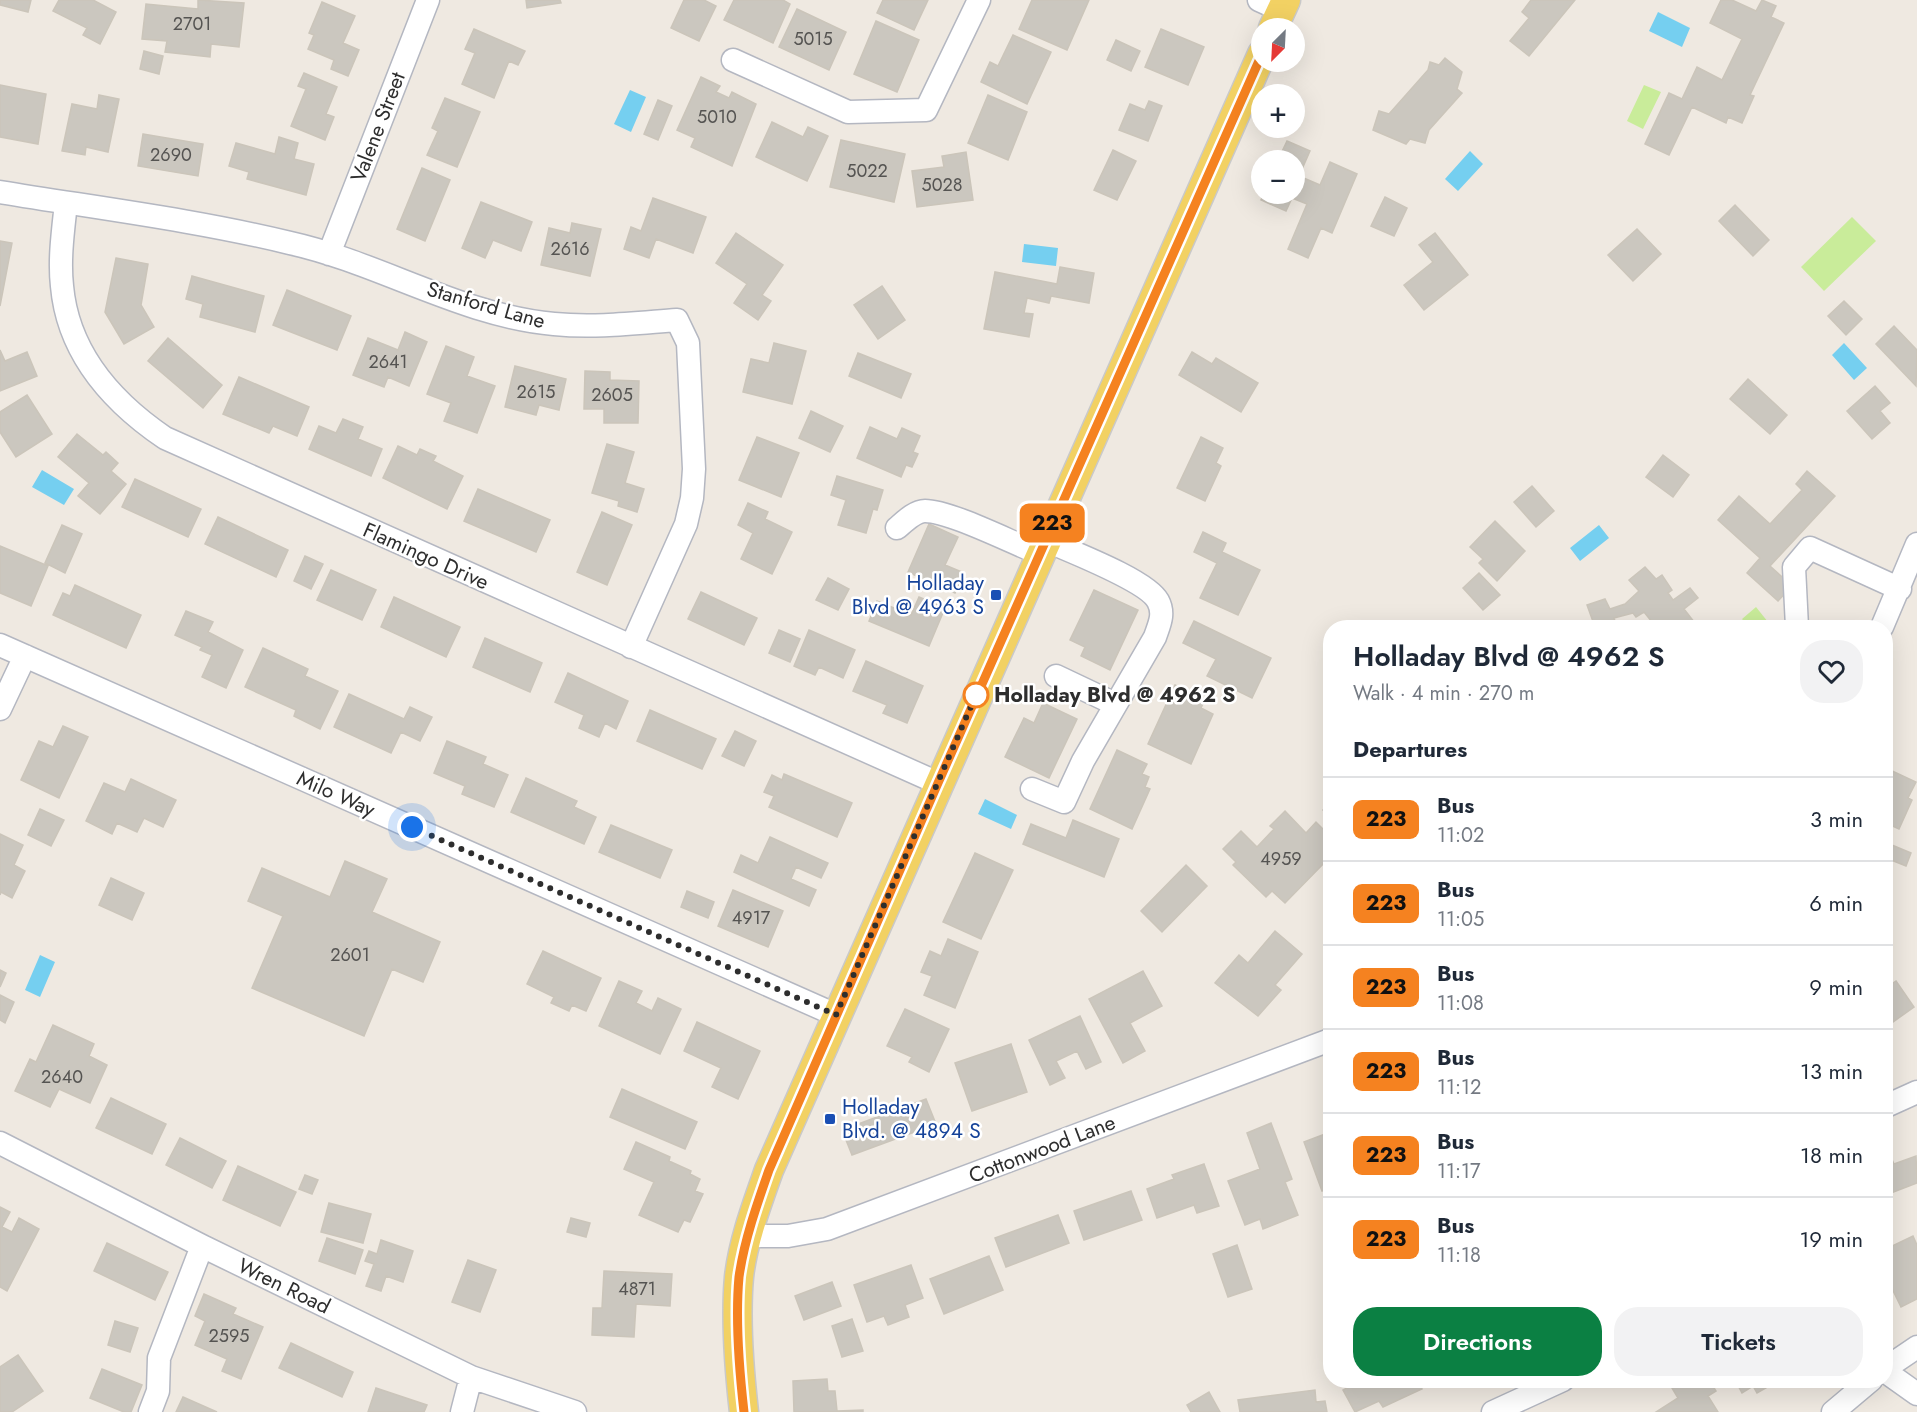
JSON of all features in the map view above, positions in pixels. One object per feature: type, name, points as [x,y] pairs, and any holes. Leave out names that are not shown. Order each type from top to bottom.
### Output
[{"type":"main road","points":[[744,1412],[738,1319],[740,1276],[748,1236],[769,1170],[1042,547],[1254,72]]},
{"type":"street","points":[[733,60],[848,112],[926,110],[979,0]]},
{"type":"street","name":"Valene Street","points":[[329,254],[426,1]]},
{"type":"street","name":"Stanford Lane","points":[[0,192],[183,221],[292,243],[467,303],[553,324],[603,325],[677,320],[688,343],[694,470],[692,498],[686,524],[631,647]]},
{"type":"street","name":"Flamingo Drive","points":[[66,203],[61,256],[62,288],[68,317],[87,362],[107,391],[131,415],[165,438],[216,463],[938,783]]},
{"type":"street","points":[[897,528],[914,515],[926,511],[1042,547],[1145,587],[1158,601],[1162,617],[1155,637],[1115,704],[1064,802],[1032,789]]},
{"type":"street","points":[[1885,620],[1917,544]]},
{"type":"street","points":[[1797,620],[1794,567],[1810,548],[1900,589]]},
{"type":"street","name":"Milo Way","points":[[0,645],[836,1015]]},
{"type":"street","points":[[0,709],[25,656]]},
{"type":"street","points":[[1056,676],[1115,704]]},
{"type":"street","name":"Cottonwood Lane","points":[[748,1236],[788,1236],[827,1229],[1323,1043]]},
{"type":"street","points":[[1893,1103],[1917,1092]]},
{"type":"street","name":"Wren Road","points":[[0,1143],[202,1246],[471,1377],[575,1412]]},
{"type":"street","points":[[150,1412],[158,1391],[159,1358],[202,1246]]},
{"type":"street","points":[[1893,1365],[1917,1347]]},
{"type":"street","points":[[1893,1375],[1917,1394]]},
{"type":"street","points":[[462,1412],[471,1377]]},
{"type":"street","points":[[1492,1412],[1545,1388]]},
{"type":"street","points":[[1833,1412],[1861,1388]]},
{"type":"green space","points":[[1644,85],[1661,92],[1643,129],[1627,121]]},
{"type":"green space","points":[[1852,217],[1876,241],[1824,291],[1801,267]]},
{"type":"green space","points":[[1756,607],[1766,620],[1743,620]]},
{"type":"water","points":[[1658,12],[1690,28],[1682,47],[1649,31]]},
{"type":"water","points":[[630,90],[646,97],[631,132],[614,124]]},
{"type":"water","points":[[1470,151],[1483,164],[1458,191],[1445,179]]},
{"type":"water","points":[[1024,244],[1058,248],[1056,266],[1022,262]]},
{"type":"water","points":[[1844,343],[1867,368],[1854,380],[1832,355]]},
{"type":"water","points":[[42,470],[74,489],[64,505],[32,487]]},
{"type":"water","points":[[1599,525],[1609,538],[1580,561],[1570,548]]},
{"type":"water","points":[[985,799],[1017,815],[1011,829],[978,814]]},
{"type":"water","points":[[40,955],[55,962],[40,997],[25,990]]},
{"type":"building","points":[[0,0],[31,0],[28,12],[0,5]]},
{"type":"building","points":[[59,0],[93,0],[116,12],[100,44],[83,35],[87,28],[53,11]]},
{"type":"building","points":[[198,0],[244,3],[239,47],[211,44],[210,57],[165,52],[167,41],[142,39],[146,4],[198,9]]},
{"type":"building","points":[[526,0],[560,0],[561,3],[527,8]]},
{"type":"building","points":[[684,0],[704,0],[716,6],[699,41],[671,28]]},
{"type":"building","points":[[734,0],[783,0],[790,4],[773,43],[724,20]]},
{"type":"building","points":[[883,0],[928,0],[914,30],[877,13]]},
{"type":"building","points":[[1032,0],[1089,0],[1067,50],[1019,29]]},
{"type":"building","points":[[1531,0],[1575,0],[1529,56],[1510,41],[1529,18],[1522,12]]},
{"type":"building","points":[[1721,0],[1732,0],[1756,11],[1762,0],[1776,6],[1771,17],[1784,23],[1750,95],[1754,96],[1742,123],[1728,117],[1726,123],[1692,107],[1669,155],[1645,144],[1669,93],[1682,99],[1697,67],[1722,80],[1742,39],[1710,23]]},
{"type":"building","points":[[322,2],[355,16],[343,43],[359,50],[348,76],[331,69],[334,60],[308,49],[314,35],[309,33]]},
{"type":"building","points":[[797,9],[846,32],[829,70],[779,47]]},
{"type":"building","points":[[876,21],[919,40],[897,92],[854,74]]},
{"type":"building","points":[[474,29],[525,51],[518,65],[509,61],[494,98],[462,84],[475,53],[465,49]]},
{"type":"building","points":[[1161,29],[1204,47],[1188,85],[1145,67]]},
{"type":"building","points":[[1013,35],[1051,52],[1027,104],[981,82],[990,62],[998,66]]},
{"type":"building","points":[[1116,40],[1140,51],[1131,71],[1107,60]]},
{"type":"building","points":[[144,51],[163,56],[159,74],[140,69]]},
{"type":"building","points":[[1445,58],[1462,72],[1457,89],[1462,93],[1429,130],[1425,143],[1410,139],[1406,144],[1373,130],[1379,111],[1389,114],[1428,70],[1430,62],[1439,65]]},
{"type":"building","points":[[304,73],[337,87],[326,114],[334,117],[325,140],[291,126],[306,89],[298,86]]},
{"type":"building","points":[[701,77],[720,86],[716,92],[729,98],[732,92],[756,104],[732,166],[691,147],[695,138],[677,130]]},
{"type":"building","points":[[0,85],[46,94],[38,144],[0,137]]},
{"type":"building","points":[[99,95],[119,99],[108,152],[86,147],[85,155],[62,151],[72,104],[97,109]]},
{"type":"building","points":[[988,95],[1027,112],[1008,160],[968,143]]},
{"type":"building","points":[[445,98],[480,112],[457,167],[427,155],[438,131],[432,128]]},
{"type":"building","points":[[658,100],[672,106],[658,140],[644,134]]},
{"type":"building","points":[[1149,101],[1162,106],[1148,141],[1119,130],[1130,104],[1145,110]]},
{"type":"building","points":[[772,122],[803,137],[808,127],[828,136],[807,181],[756,157]]},
{"type":"building","points":[[143,134],[203,144],[198,176],[138,166]]},
{"type":"building","points":[[279,137],[298,143],[294,159],[314,164],[306,195],[247,179],[249,172],[229,166],[236,143],[275,154]]},
{"type":"building","points":[[841,140],[905,154],[894,202],[830,187]]},
{"type":"building","points":[[1287,141],[1310,151],[1305,162],[1305,150],[1283,150]]},
{"type":"building","points":[[1113,150],[1136,161],[1117,200],[1094,190]]},
{"type":"building","points":[[966,152],[973,200],[917,207],[912,171],[944,167],[942,156]]},
{"type":"building","points":[[1330,162],[1357,174],[1332,233],[1321,228],[1308,258],[1288,249],[1307,204],[1305,203],[1305,179],[1320,185]]},
{"type":"building","points":[[422,168],[450,180],[425,241],[397,229]]},
{"type":"building","points":[[1385,197],[1407,208],[1394,236],[1371,226]]},
{"type":"building","points":[[653,198],[706,217],[693,253],[656,239],[649,258],[624,249],[631,227],[641,231]]},
{"type":"building","points":[[481,202],[532,222],[521,251],[493,240],[485,258],[462,248]]},
{"type":"building","points":[[1270,204],[1289,204],[1286,211]]},
{"type":"building","points":[[1735,205],[1769,240],[1753,256],[1719,221]]},
{"type":"building","points":[[572,223],[601,229],[590,276],[541,265],[549,228],[570,233]]},
{"type":"building","points":[[1637,229],[1661,254],[1633,281],[1608,255]]},
{"type":"building","points":[[736,233],[783,265],[762,295],[771,301],[758,320],[734,303],[747,284],[716,263]]},
{"type":"building","points":[[1435,233],[1468,275],[1424,310],[1404,285],[1433,262],[1419,245]]},
{"type":"building","points":[[0,241],[12,243],[0,306]]},
{"type":"building","points":[[116,258],[148,264],[141,305],[154,327],[124,344],[105,312]]},
{"type":"building","points":[[1060,267],[1094,273],[1089,303],[1051,296],[1049,303],[1027,298],[1024,313],[1033,314],[1029,337],[984,329],[995,272],[1057,284]]},
{"type":"building","points":[[192,276],[264,296],[255,332],[200,317],[203,304],[186,299]]},
{"type":"building","points":[[882,286],[905,320],[878,339],[854,305]]},
{"type":"building","points":[[287,290],[351,316],[337,350],[273,325]]},
{"type":"building","points":[[1844,301],[1862,319],[1846,335],[1828,316]]},
{"type":"building","points":[[1894,326],[1917,350],[1916,386],[1876,344]]},
{"type":"building","points":[[405,332],[427,342],[409,386],[388,377],[384,387],[353,375],[368,338],[398,350]]},
{"type":"building","points":[[168,338],[222,385],[203,408],[148,361]]},
{"type":"building","points":[[774,343],[806,351],[792,404],[743,392],[751,359],[769,363]]},
{"type":"building","points":[[446,346],[474,357],[467,376],[495,386],[477,433],[444,421],[451,403],[427,394]]},
{"type":"building","points":[[0,350],[5,361],[27,352],[37,376],[0,391]]},
{"type":"building","points":[[1192,352],[1212,364],[1216,358],[1258,383],[1241,412],[1179,375]]},
{"type":"building","points":[[858,353],[911,374],[901,398],[849,376]]},
{"type":"building","points":[[515,366],[566,379],[559,410],[539,405],[536,415],[505,407]]},
{"type":"building","points":[[585,371],[610,372],[610,380],[639,381],[638,423],[604,423],[604,409],[584,409]]},
{"type":"building","points":[[239,377],[309,407],[297,436],[273,426],[269,433],[223,414]]},
{"type":"building","points":[[1748,379],[1787,415],[1770,434],[1730,399]]},
{"type":"building","points":[[1875,386],[1890,403],[1880,411],[1890,423],[1872,439],[1847,411]]},
{"type":"building","points":[[27,395],[52,434],[16,457],[0,432],[0,412]]},
{"type":"building","points":[[811,411],[843,426],[830,452],[799,438]]},
{"type":"building","points":[[343,419],[363,427],[358,439],[382,449],[371,476],[309,449],[319,426],[336,433]]},
{"type":"building","points":[[870,427],[897,439],[902,428],[920,436],[913,452],[918,454],[912,467],[906,465],[901,477],[857,458]]},
{"type":"building","points":[[77,434],[103,455],[106,452],[118,463],[111,471],[126,484],[100,514],[78,496],[89,483],[58,457]]},
{"type":"building","points":[[757,437],[799,453],[781,497],[739,480]]},
{"type":"building","points":[[1201,437],[1223,448],[1216,463],[1221,466],[1205,501],[1177,488]]},
{"type":"building","points":[[607,444],[634,452],[625,483],[644,489],[637,512],[618,506],[619,501],[592,493]]},
{"type":"building","points":[[398,446],[417,455],[420,449],[436,456],[433,461],[463,476],[447,509],[383,478]]},
{"type":"building","points":[[1663,455],[1689,475],[1673,497],[1646,477]]},
{"type":"building","points":[[1807,471],[1835,496],[1770,566],[1792,586],[1778,601],[1747,573],[1760,558],[1718,520],[1739,496],[1770,524],[1802,490],[1796,484]]},
{"type":"building","points":[[837,476],[883,490],[877,510],[873,509],[866,533],[838,525],[846,500],[831,495]]},
{"type":"building","points":[[135,479],[201,509],[188,537],[122,507]]},
{"type":"building","points":[[1532,486],[1554,511],[1536,527],[1514,502]]},
{"type":"building","points":[[478,489],[550,520],[536,552],[464,521]]},
{"type":"building","points":[[748,503],[768,512],[765,519],[792,532],[772,574],[741,559],[753,533],[738,525]]},
{"type":"building","points":[[602,512],[632,525],[607,585],[577,572]]},
{"type":"building","points":[[218,517],[288,550],[276,577],[205,544]]},
{"type":"building","points":[[1495,521],[1525,551],[1497,581],[1479,563],[1483,559],[1470,547]]},
{"type":"building","points":[[929,524],[958,537],[945,565],[964,573],[955,593],[908,572]]},
{"type":"building","points":[[62,525],[82,534],[65,573],[45,563]]},
{"type":"building","points":[[1203,532],[1226,543],[1222,552],[1260,570],[1238,615],[1200,598],[1217,563],[1194,552]]},
{"type":"building","points":[[0,546],[48,566],[31,606],[0,593]]},
{"type":"building","points":[[305,556],[323,564],[311,589],[294,581]]},
{"type":"building","points":[[1645,567],[1656,579],[1662,575],[1672,590],[1668,593],[1673,600],[1690,588],[1698,598],[1684,609],[1693,620],[1650,620],[1644,612],[1636,617],[1633,613],[1614,618],[1615,620],[1592,620],[1587,605],[1605,599],[1610,609],[1625,604],[1639,591],[1629,580]]},
{"type":"building","points":[[331,570],[376,590],[362,620],[317,600]]},
{"type":"building","points":[[1479,573],[1500,595],[1483,610],[1463,588]]},
{"type":"building","points":[[828,578],[849,589],[838,610],[816,600]]},
{"type":"building","points":[[75,585],[141,615],[126,648],[53,615],[63,593],[70,596]]},
{"type":"building","points":[[1094,590],[1138,610],[1110,670],[1081,656],[1085,647],[1070,640]]},
{"type":"building","points":[[701,592],[757,618],[744,645],[688,619]]},
{"type":"building","points":[[394,597],[460,627],[446,657],[381,627]]},
{"type":"building","points":[[919,597],[945,608],[929,646],[869,621],[877,601],[911,615]]},
{"type":"building","points":[[186,611],[213,622],[208,632],[243,650],[226,688],[202,677],[212,655],[200,650],[202,647],[175,635]]},
{"type":"building","points":[[1194,621],[1271,658],[1252,698],[1207,676],[1216,659],[1183,643]]},
{"type":"building","points":[[779,630],[800,639],[790,662],[769,653]]},
{"type":"building","points":[[809,630],[855,650],[843,678],[819,667],[815,675],[794,666]]},
{"type":"building","points":[[485,638],[542,663],[530,692],[473,667]]},
{"type":"building","points":[[263,648],[308,669],[305,676],[338,691],[320,729],[294,716],[296,710],[245,687]]},
{"type":"building","points":[[866,661],[923,686],[907,723],[883,713],[887,705],[853,691]]},
{"type":"building","points":[[568,673],[628,701],[616,729],[605,723],[599,737],[579,728],[584,715],[555,702]]},
{"type":"building","points":[[1175,685],[1205,699],[1201,708],[1213,714],[1191,764],[1148,744]]},
{"type":"building","points":[[349,694],[404,719],[410,707],[432,717],[420,741],[401,732],[391,753],[334,727]]},
{"type":"building","points":[[1043,703],[1077,719],[1049,778],[1005,757],[1024,718],[1034,723]]},
{"type":"building","points":[[650,710],[716,739],[702,769],[637,741]]},
{"type":"building","points":[[63,726],[88,737],[59,798],[21,780],[39,741],[53,747]]},
{"type":"building","points":[[735,731],[756,741],[744,766],[722,756]]},
{"type":"building","points":[[447,741],[486,757],[483,764],[508,775],[494,807],[462,794],[465,786],[434,773]]},
{"type":"building","points":[[1117,750],[1147,764],[1142,774],[1149,777],[1145,787],[1150,789],[1132,829],[1090,809]]},
{"type":"building","points":[[1893,771],[1916,782],[1908,798],[1912,800],[1899,829],[1893,826]]},
{"type":"building","points":[[784,774],[852,803],[837,837],[769,807],[774,796],[764,792],[772,775],[782,780]]},
{"type":"building","points":[[526,778],[577,801],[574,807],[596,817],[584,844],[511,812]]},
{"type":"building","points":[[131,779],[176,800],[163,827],[144,818],[137,832],[117,823],[112,834],[86,821],[104,783],[125,792]]},
{"type":"building","points":[[40,809],[64,820],[51,846],[28,835]]},
{"type":"building","points":[[1285,811],[1306,833],[1316,822],[1323,829],[1323,864],[1285,903],[1272,891],[1266,897],[1233,865],[1236,862],[1223,849],[1241,831],[1257,847],[1274,829],[1270,826]]},
{"type":"building","points":[[1073,820],[1119,839],[1104,877],[1023,844],[1031,824],[1066,838]]},
{"type":"building","points":[[611,825],[672,850],[660,878],[599,852]]},
{"type":"building","points":[[0,834],[23,845],[14,865],[25,871],[12,898],[1,892],[0,895]]},
{"type":"building","points":[[770,837],[828,863],[821,878],[796,867],[791,879],[816,890],[809,906],[734,872],[741,855],[758,863]]},
{"type":"building","points":[[1893,846],[1911,853],[1906,866],[1893,861]]},
{"type":"building","points":[[975,853],[1013,870],[981,939],[943,922]]},
{"type":"building","points":[[345,861],[387,879],[372,912],[440,942],[423,982],[392,969],[364,1036],[252,988],[283,916],[248,901],[262,868],[330,897]]},
{"type":"building","points":[[1186,865],[1207,886],[1162,932],[1141,911]]},
{"type":"building","points":[[111,878],[144,893],[132,920],[99,905]]},
{"type":"building","points":[[733,890],[783,911],[768,947],[718,926]]},
{"type":"building","points":[[687,891],[714,902],[708,918],[681,907]]},
{"type":"building","points":[[1275,931],[1302,954],[1275,985],[1281,990],[1258,1016],[1215,983],[1239,955],[1248,963]]},
{"type":"building","points":[[948,939],[978,952],[955,1008],[924,995],[932,976],[921,972],[930,951],[941,956]]},
{"type":"building","points":[[543,951],[601,978],[586,1011],[572,1005],[569,1011],[551,1003],[554,997],[527,984]]},
{"type":"building","points":[[0,970],[6,973],[0,987]]},
{"type":"building","points":[[1143,971],[1162,1006],[1130,1023],[1145,1051],[1123,1063],[1089,999]]},
{"type":"building","points":[[619,981],[642,991],[636,1003],[652,1011],[658,998],[681,1009],[660,1054],[599,1026]]},
{"type":"building","points":[[1896,981],[1914,1007],[1893,1022],[1893,983]]},
{"type":"building","points":[[0,995],[14,1002],[5,1023],[0,1020]]},
{"type":"building","points":[[905,1009],[949,1029],[929,1072],[909,1062],[912,1057],[887,1046]]},
{"type":"building","points":[[1080,1016],[1101,1062],[1086,1069],[1077,1051],[1056,1061],[1065,1078],[1050,1085],[1029,1040]]},
{"type":"building","points":[[697,1022],[760,1051],[738,1099],[712,1087],[721,1068],[684,1051]]},
{"type":"building","points":[[53,1025],[94,1044],[89,1056],[107,1065],[90,1103],[59,1089],[50,1107],[15,1091],[30,1059],[36,1062]]},
{"type":"building","points":[[1011,1044],[1027,1092],[972,1111],[955,1063]]},
{"type":"building","points":[[622,1089],[697,1122],[685,1149],[610,1117]]},
{"type":"building","points":[[111,1098],[166,1124],[152,1154],[96,1128]]},
{"type":"building","points":[[926,1099],[936,1124],[852,1155],[842,1130]]},
{"type":"building","points":[[1271,1123],[1292,1179],[1285,1182],[1298,1215],[1263,1229],[1260,1219],[1245,1225],[1228,1181],[1260,1169],[1247,1133]]},
{"type":"building","points":[[1323,1135],[1323,1191],[1322,1191],[1304,1142]]},
{"type":"building","points":[[180,1138],[226,1161],[212,1188],[166,1165]]},
{"type":"building","points":[[636,1142],[670,1157],[669,1161],[691,1171],[690,1174],[700,1179],[695,1191],[703,1194],[690,1222],[684,1220],[678,1232],[639,1215],[654,1182],[624,1169]]},
{"type":"building","points":[[1916,1156],[1917,1183],[1893,1192],[1893,1162],[1894,1164]]},
{"type":"building","points":[[1204,1164],[1219,1206],[1197,1213],[1194,1205],[1157,1218],[1147,1189],[1174,1179],[1172,1175]]},
{"type":"building","points":[[238,1166],[296,1192],[280,1226],[223,1200]]},
{"type":"building","points":[[305,1175],[318,1180],[312,1194],[299,1189]]},
{"type":"building","points":[[1131,1191],[1142,1220],[1084,1240],[1074,1211]]},
{"type":"building","points":[[329,1203],[371,1214],[363,1243],[321,1232]]},
{"type":"building","points":[[0,1207],[10,1212],[2,1227],[12,1232],[19,1218],[39,1229],[7,1291],[0,1287]]},
{"type":"building","points":[[1058,1215],[1069,1243],[1006,1267],[995,1238]]},
{"type":"building","points":[[571,1218],[590,1223],[586,1237],[567,1232]]},
{"type":"building","points":[[1913,1236],[1917,1245],[1917,1299],[1901,1307],[1893,1290],[1893,1246]]},
{"type":"building","points":[[327,1238],[363,1250],[355,1274],[319,1261]]},
{"type":"building","points":[[381,1240],[413,1251],[403,1282],[386,1276],[381,1291],[366,1286],[374,1264],[365,1261],[369,1251],[377,1254]]},
{"type":"building","points":[[107,1243],[168,1272],[155,1300],[94,1271]]},
{"type":"building","points":[[1237,1245],[1252,1289],[1228,1297],[1213,1254]]},
{"type":"building","points":[[989,1256],[1003,1290],[944,1314],[930,1279]]},
{"type":"building","points":[[468,1260],[496,1270],[480,1312],[452,1302]]},
{"type":"building","points":[[911,1265],[923,1298],[905,1305],[909,1317],[888,1325],[884,1316],[867,1322],[854,1285]]},
{"type":"building","points":[[604,1271],[672,1274],[670,1306],[636,1304],[634,1337],[592,1335],[593,1308],[602,1308]]},
{"type":"building","points":[[832,1282],[841,1306],[804,1320],[795,1296]]},
{"type":"building","points":[[204,1294],[236,1308],[233,1314],[263,1327],[241,1379],[222,1371],[227,1359],[195,1345],[205,1321],[195,1316]]},
{"type":"building","points":[[852,1319],[863,1351],[842,1357],[832,1326]]},
{"type":"building","points":[[115,1321],[138,1328],[130,1352],[108,1345]]},
{"type":"building","points":[[291,1343],[353,1372],[342,1397],[279,1368]]},
{"type":"building","points":[[18,1355],[43,1391],[12,1412],[0,1412],[0,1367]]},
{"type":"building","points":[[102,1369],[142,1385],[131,1412],[124,1412],[90,1398]]},
{"type":"building","points":[[827,1379],[828,1391],[835,1391],[837,1411],[863,1410],[863,1412],[794,1412],[793,1381]]},
{"type":"building","points":[[376,1388],[427,1405],[424,1412],[368,1412]]},
{"type":"building","points":[[1347,1388],[1422,1389],[1383,1407],[1379,1401],[1355,1412],[1343,1390]]},
{"type":"building","points":[[1672,1388],[1714,1388],[1716,1391],[1708,1396],[1718,1412],[1656,1412],[1678,1398]]},
{"type":"building","points":[[1739,1388],[1750,1388],[1742,1393]]},
{"type":"building","points":[[1754,1388],[1766,1388],[1757,1393]]},
{"type":"building","points":[[1315,1390],[1316,1402],[1325,1401],[1327,1412],[1240,1412],[1238,1400]]},
{"type":"building","points":[[1209,1392],[1220,1412],[1191,1412],[1187,1405]]},
{"type":"building","points":[[183,1397],[217,1412],[176,1412]]},
{"type":"bus line","name":"223","points":[[744,1412],[738,1319],[740,1276],[755,1209],[769,1170],[1101,413],[1254,72]]},
{"type":"place","name":"Holladay Blvd @ 4963 S","points":[[996,595]]},
{"type":"place","name":"Holladay Blvd @ 4962 S","points":[[976,695]]},
{"type":"place","name":"Holladay Blvd. @ 4894 S","points":[[830,1119]]},
{"type":"route","points":[[412,827],[836,1015],[976,695]]}]
